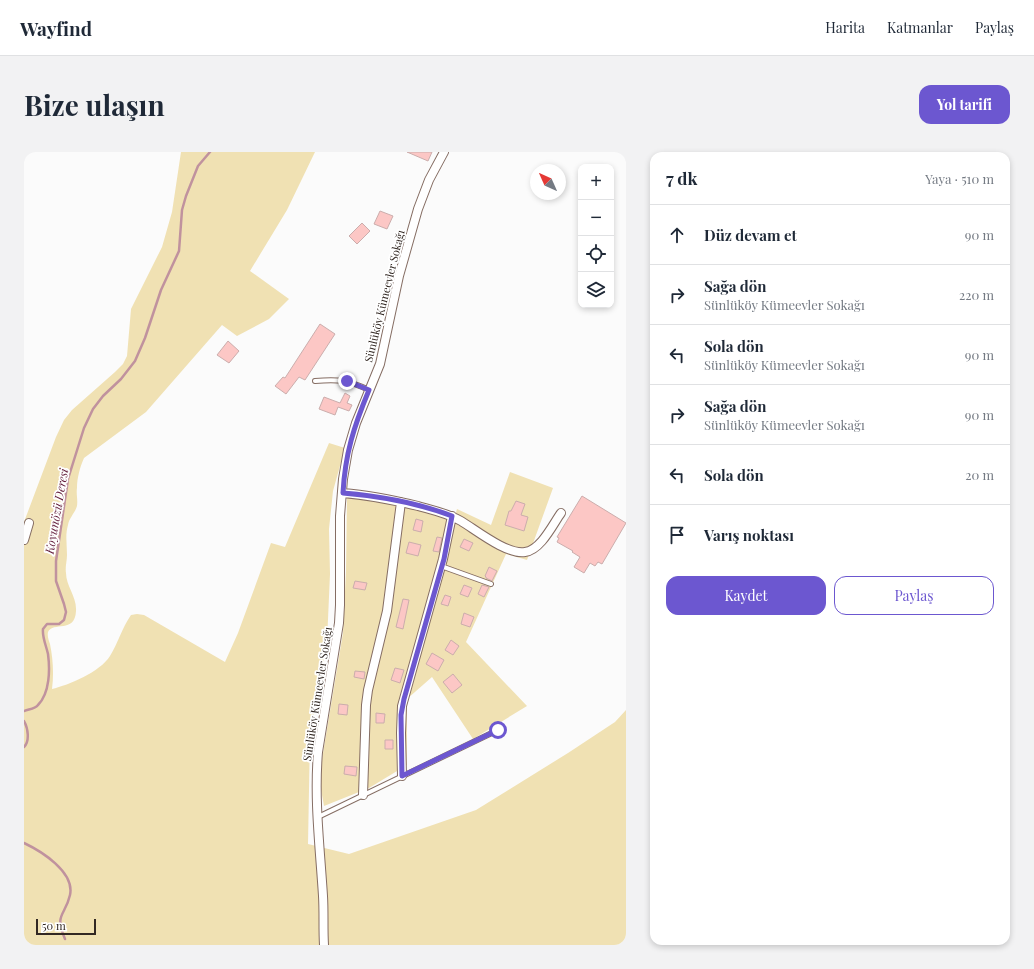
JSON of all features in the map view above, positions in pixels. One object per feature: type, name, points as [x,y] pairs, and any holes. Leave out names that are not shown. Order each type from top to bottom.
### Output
[{"type":"street","name":"Sünlüköy Kümeevler Sokağı","points":[[324,945],[323,899],[316,785],[318,752],[337,641],[339,617],[340,522],[348,450],[356,423],[380,364],[399,276],[418,209],[444,152]]},
{"type":"street","points":[[343,493],[366,495],[401,502],[452,516],[489,540],[506,548],[522,553],[531,551],[541,542],[561,513]]},
{"type":"street","points":[[363,795],[366,705],[386,611],[401,502]]},
{"type":"street","points":[[402,776],[401,715],[404,699],[441,566],[452,516]]},
{"type":"street","points":[[24,540],[30,523]]},
{"type":"lane","points":[[315,381],[347,381],[369,390]]},
{"type":"lane","points":[[441,566],[491,584]]},
{"type":"lane","points":[[318,817],[498,730]]},
{"type":"shaded area","points":[[181,152],[315,152],[287,210],[250,271],[289,299],[269,319],[237,336],[222,325],[146,412],[84,458],[78,480],[77,506],[69,522],[66,536],[66,578],[75,601],[76,611],[75,618],[68,625],[54,627],[48,632],[53,666],[52,689],[84,677],[105,662],[110,656],[131,615],[137,614],[144,615],[225,662],[238,633],[271,543],[285,547],[329,443],[345,448],[333,491],[329,529],[330,574],[327,642],[310,736],[308,844],[349,854],[476,810],[615,722],[626,710],[626,945],[24,945],[24,522],[56,437],[64,420],[72,410],[123,364],[127,356],[131,309],[162,247],[172,212]]},
{"type":"shaded area","points":[[510,472],[553,488],[527,560],[506,554],[466,642],[527,706],[473,739],[432,677],[407,699],[407,765],[369,788],[324,806],[320,784],[321,765],[343,633],[347,497],[396,505],[454,519],[457,509],[491,525]]},
{"type":"building","points":[[407,152],[432,152],[428,161]]},
{"type":"building","points":[[380,211],[393,216],[387,229],[374,224]]},
{"type":"building","points":[[362,223],[370,231],[357,244],[349,236]]},
{"type":"building","points":[[320,324],[335,334],[305,380],[299,377],[286,394],[275,386],[283,377],[285,378]]},
{"type":"building","points":[[228,341],[239,351],[229,363],[217,355]]},
{"type":"building","points":[[345,393],[350,396],[347,403],[352,405],[349,411],[338,407],[335,415],[319,409],[324,397],[340,403]]},
{"type":"building","points":[[582,496],[626,523],[602,564],[598,562],[595,566],[590,563],[584,573],[574,567],[580,557],[572,552],[573,551],[557,542],[559,538],[557,537]]},
{"type":"building","points":[[516,501],[525,504],[521,515],[528,517],[524,531],[505,525],[509,511],[511,511]]},
{"type":"building","points":[[416,519],[423,521],[421,532],[413,530]]},
{"type":"building","points":[[437,537],[442,538],[439,552],[433,551]]},
{"type":"building","points":[[464,539],[473,543],[469,551],[460,547]]},
{"type":"building","points":[[409,542],[421,545],[418,556],[406,553]]},
{"type":"building","points":[[489,567],[497,571],[492,581],[485,576]]},
{"type":"building","points":[[355,581],[367,583],[365,590],[353,588]]},
{"type":"building","points":[[464,585],[472,588],[468,597],[460,594]]},
{"type":"building","points":[[482,585],[489,587],[484,597],[478,594]]},
{"type":"building","points":[[445,595],[451,597],[448,606],[441,604]]},
{"type":"building","points":[[403,599],[409,600],[403,629],[396,627]]},
{"type":"building","points":[[464,613],[474,617],[470,627],[461,624]]},
{"type":"building","points":[[451,640],[459,646],[453,655],[445,650]]},
{"type":"building","points":[[432,653],[444,660],[438,671],[426,664]]},
{"type":"building","points":[[395,668],[404,670],[400,683],[391,680]]},
{"type":"building","points":[[355,671],[365,672],[364,679],[354,677]]},
{"type":"building","points":[[453,674],[462,685],[452,693],[443,682]]},
{"type":"building","points":[[339,704],[348,705],[347,715],[338,714]]},
{"type":"building","points":[[376,713],[385,714],[384,723],[376,723]]},
{"type":"building","points":[[385,740],[393,740],[393,749],[385,749]]},
{"type":"building","points":[[345,766],[357,767],[356,776],[344,774]]},
{"type":"waterway","name":"Koyunözü Deresi","points":[[24,711],[37,706],[42,700],[47,688],[49,660],[43,629],[47,624],[59,624],[64,620],[66,612],[56,581],[56,561],[68,479],[84,428],[93,409],[103,396],[121,379],[135,361],[145,338],[161,290],[179,251],[182,210],[186,196],[198,166],[210,152]]},
{"type":"waterway","name":"Koyunözü Deresi","points":[[24,721],[28,734],[24,747]]},
{"type":"waterway","name":"Koyunözü Deresi","points":[[24,843],[39,851],[55,863],[67,878],[70,886],[70,895],[60,919],[60,924],[65,939]]},
{"type":"route","points":[[347,381],[369,390],[356,423],[348,450],[343,493],[383,498],[452,516],[444,559],[404,699],[401,715],[402,776],[498,730]]}]
